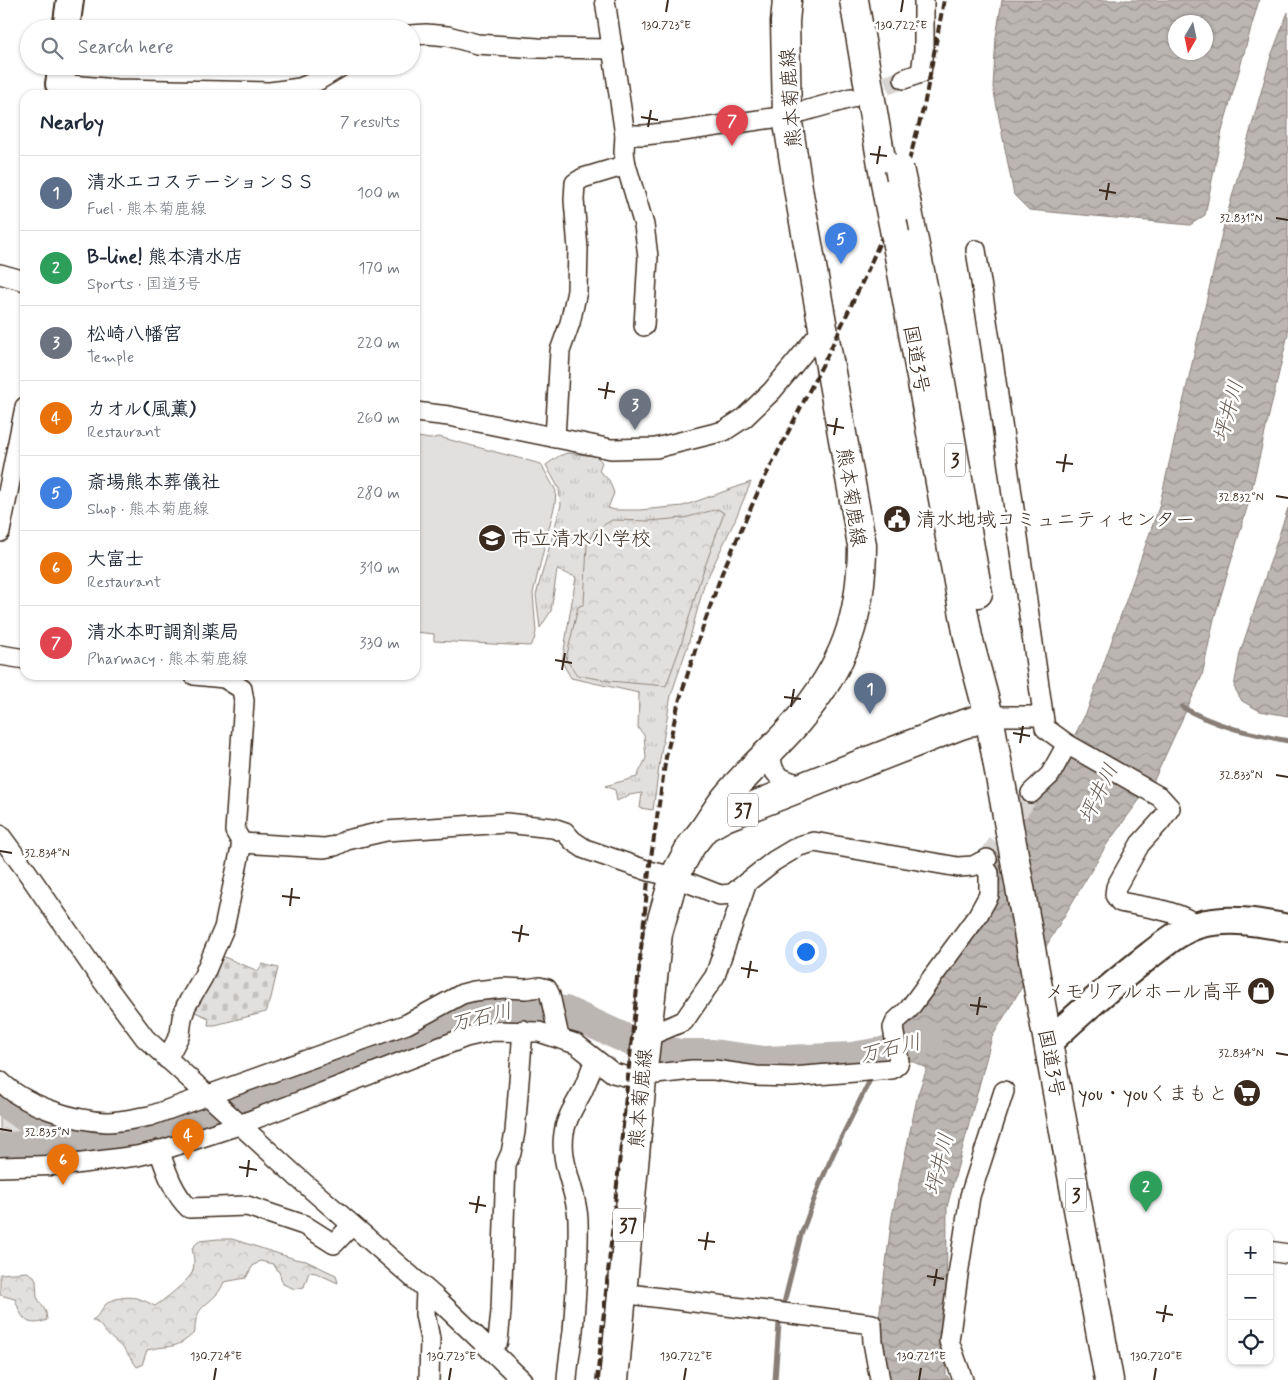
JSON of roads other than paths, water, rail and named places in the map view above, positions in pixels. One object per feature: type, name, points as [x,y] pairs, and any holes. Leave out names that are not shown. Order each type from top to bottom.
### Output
[{"type":"main road","name":"熊本菊鹿線","points":[[614,1380],[646,1037],[658,933],[674,877],[691,846],[724,800],[796,723],[822,689],[840,658],[857,611],[862,574],[862,545],[799,194],[788,116],[787,0]]},
{"type":"main road","name":"国道3号","points":[[854,0],[897,200],[933,336],[985,638],[989,716]]},
{"type":"main road","name":"国道3号","points":[[870,0],[899,168],[894,234],[968,637],[989,716],[1109,1380]]},
{"type":"main road","name":"熊本菊鹿線","points":[[705,828],[725,817],[958,726],[989,716]]},
{"type":"street","points":[[67,20],[70,0]]},
{"type":"street","points":[[605,0],[625,135],[624,152],[626,166],[644,225],[647,249],[644,326]]},
{"type":"street","points":[[904,79],[921,73],[924,50],[924,0]]},
{"type":"street","points":[[420,34],[448,36],[477,44],[538,48],[612,49]]},
{"type":"street","points":[[285,90],[300,88],[327,75]]},
{"type":"street","points":[[59,82],[126,89],[174,90]]},
{"type":"street","points":[[625,135],[683,131],[788,116],[851,98]]},
{"type":"street","points":[[555,438],[560,351],[570,323],[577,291],[578,249],[574,200],[575,183],[626,166]]},
{"type":"street","points":[[976,250],[1045,728],[1073,747],[1160,797],[1170,808],[1140,844],[1116,887],[1115,895],[1120,902],[1179,915],[1189,919],[1196,925]]},
{"type":"street","points":[[0,274],[20,280]]},
{"type":"street","points":[[420,413],[449,416],[612,449],[656,448],[724,431],[744,418],[772,392],[824,328]]},
{"type":"street","points":[[0,532],[20,432]]},
{"type":"street","points":[[0,655],[20,658]]},
{"type":"street","points":[[167,1059],[180,1034],[186,1006],[202,977],[224,928],[242,843],[235,831],[244,701],[242,689],[227,680]]},
{"type":"street","points":[[989,716],[1043,716]]},
{"type":"street","points":[[1031,794],[1050,775],[1073,747]]},
{"type":"street","points":[[772,749],[770,761],[773,771],[777,776],[783,780],[804,786]]},
{"type":"street","points":[[0,1167],[67,1165],[137,1156],[159,1150],[466,1037],[492,1031],[523,1030],[558,1033],[576,1044],[613,1073],[629,1077],[643,1073],[692,1070],[714,1070],[756,1076],[792,1077],[885,1071],[892,1069],[899,1061],[894,1033],[896,1021],[909,1009],[990,896],[990,874],[984,861],[974,866],[958,867],[814,842],[799,846],[774,861],[732,894],[720,894],[674,877],[649,871],[585,849],[573,841],[565,832],[559,830],[506,823],[386,831],[347,840],[335,846],[324,848],[242,843]]},
{"type":"street","points":[[0,835],[145,1038],[209,1098],[426,1290],[522,1380]]},
{"type":"street","points":[[646,1037],[684,1021],[715,976],[747,882]]},
{"type":"street","points":[[1049,1042],[1132,969],[1173,938],[1196,925],[1227,920],[1255,922],[1288,928]]},
{"type":"street","points":[[0,1082],[10,1091],[33,1105],[78,1118],[108,1122],[150,1116],[209,1098],[407,1024],[462,994],[504,988],[526,989],[539,987],[547,989],[558,1033]]},
{"type":"street","points":[[491,1351],[498,1341],[501,1311],[506,1164],[512,1153],[515,1132],[523,1030]]},
{"type":"street","points":[[567,1380],[573,1333],[578,1257],[578,1218],[563,1154],[564,1134],[567,1121],[595,1060]]},
{"type":"street","points":[[962,1380],[949,1341],[958,1274],[970,1196],[1004,1091]]},
{"type":"street","points":[[159,1150],[166,1171],[181,1200],[189,1208],[247,1206],[304,1225],[334,1244],[352,1225]]},
{"type":"street","points":[[1273,1252],[1288,1254]]},
{"type":"street","points":[[426,1290],[425,1314],[430,1340],[429,1380]]},
{"type":"street","points":[[622,1293],[872,1324],[873,1342],[880,1380]]},
{"type":"water","points":[[1002,0],[1259,0],[1222,131],[1205,215],[1190,225],[1029,210],[1014,195],[993,87],[996,37]]},
{"type":"water","name":"坪井川","points":[[1288,12],[1288,334],[1249,501],[1214,619],[1202,676],[1154,780],[1107,844],[992,1037],[947,1207],[946,1374],[950,1380],[886,1380],[878,1326],[892,1216],[918,1094],[927,1068],[902,1057],[902,1025],[996,896],[996,864],[1026,814],[1050,784],[1087,711],[1159,507],[1222,233],[1271,56]]},
{"type":"water","points":[[1288,508],[1288,716],[1260,711],[1242,701],[1234,687],[1240,653]]},
{"type":"waterway","points":[[1182,707],[1208,720],[1247,732],[1288,741]]},
{"type":"waterway","name":"万石川","points":[[0,1148],[129,1135],[166,1129],[418,1033],[485,1013],[520,1007],[565,1011],[642,1046],[680,1054],[713,1054],[765,1061],[851,1057],[882,1052],[928,1039]]},
{"type":"waterway","points":[[877,1066],[881,1060],[882,1052]]},
{"type":"waterway","points":[[775,1380],[779,1323],[801,1235],[835,1150],[872,1076]]},
{"type":"waterway","name":"万石川","points":[[0,1098],[35,1122],[74,1139]]},
{"type":"tunnel","points":[[860,95],[904,79]]},
{"type":"tunnel","points":[[987,859],[1031,793]]},
{"type":"railway","points":[[597,1380],[649,871],[666,757],[678,705],[722,573],[761,485],[828,354],[867,272],[899,197],[924,106],[944,0]]},
{"type":"place","name":"清水本町調剤薬局","points":[[732,146]]},
{"type":"place","name":"斎場熊本葬儀社","points":[[841,264]]},
{"type":"place","name":"松崎八幡宮","points":[[635,430]]},
{"type":"place","name":"清水地域コミュニティセンター","points":[[897,519]]},
{"type":"place","name":"市立清水小学校","points":[[492,538]]},
{"type":"place","name":"清水エコステーションＳＳ","points":[[870,714]]},
{"type":"place","name":"メモリアルホール高平","points":[[1261,991]]},
{"type":"place","name":"you・youくまもと","points":[[1247,1093]]},
{"type":"place","name":"カオル(風薫)","points":[[188,1160]]},
{"type":"place","name":"大富士","points":[[63,1185]]},
{"type":"place","name":"B-line! 熊本清水店","points":[[1146,1212]]}]
